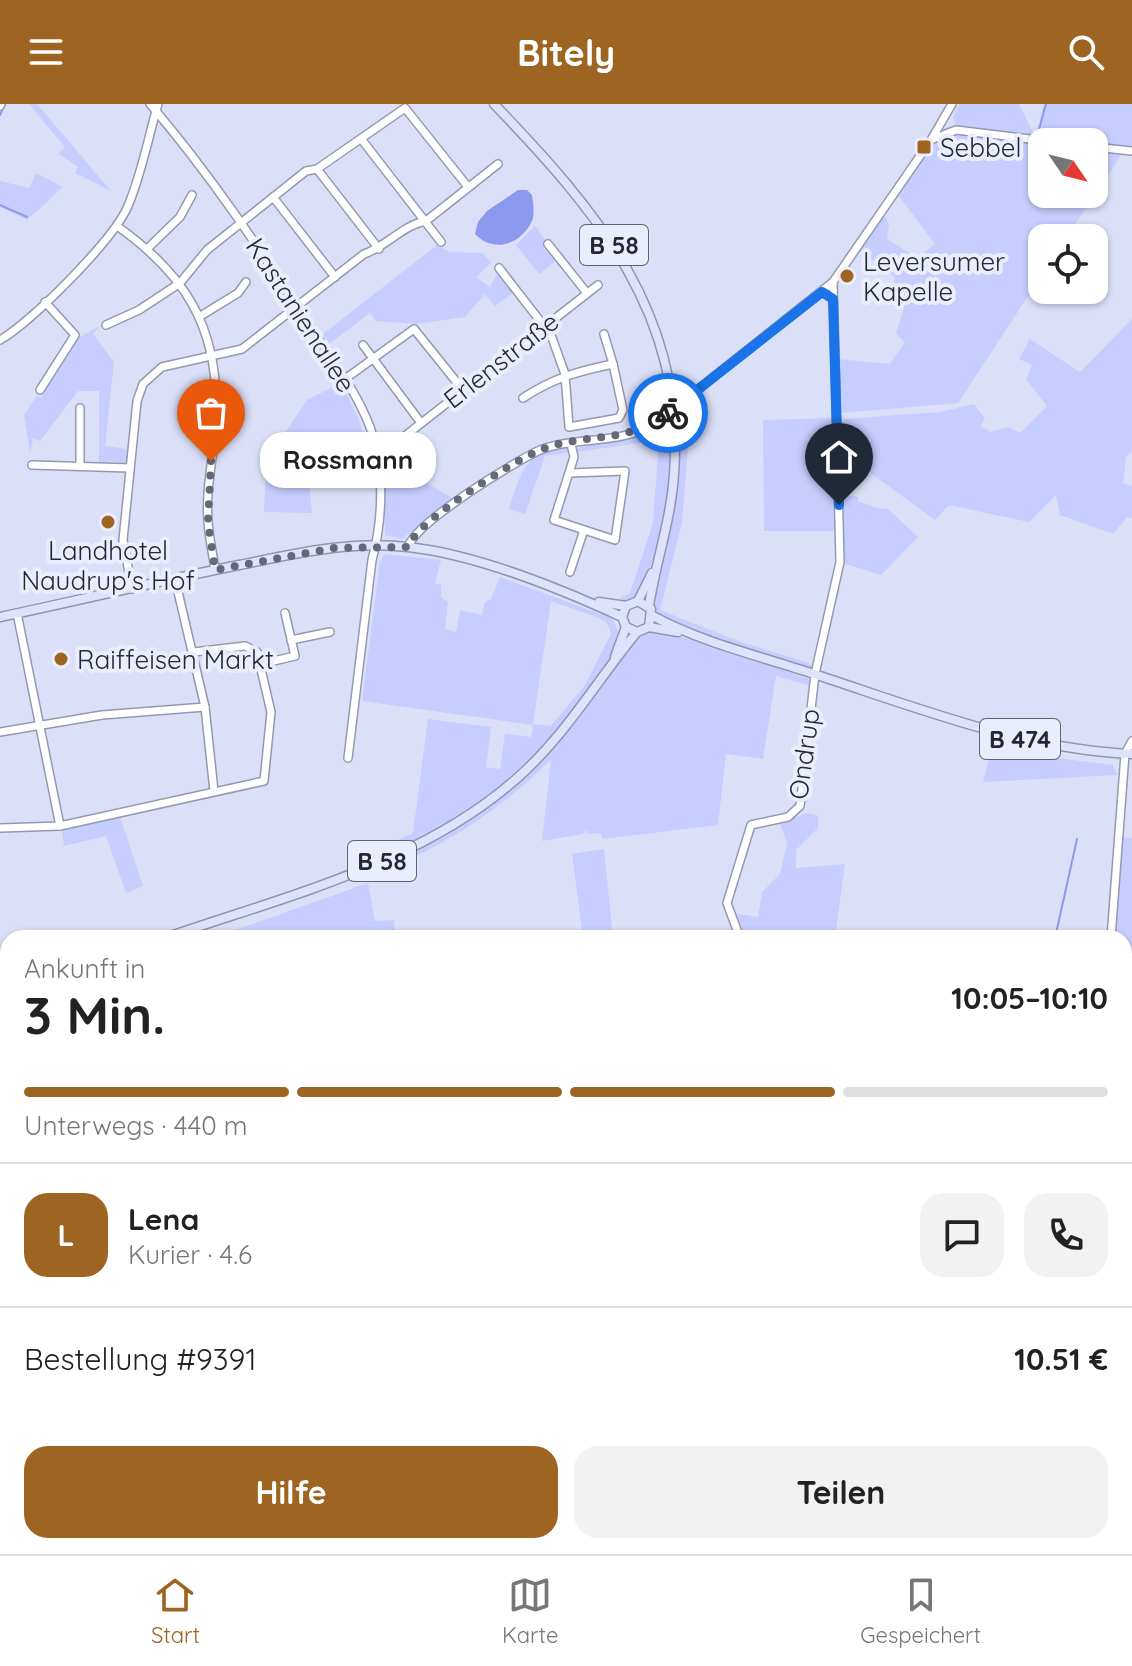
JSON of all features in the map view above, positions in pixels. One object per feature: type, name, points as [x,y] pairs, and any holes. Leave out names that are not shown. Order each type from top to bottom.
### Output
[{"type":"main road","name":"B 58","points":[[494,104],[591,211],[629,269],[654,326],[668,376],[674,429],[673,484],[649,606]]},
{"type":"main road","points":[[0,617],[314,551],[376,545],[408,547],[458,558],[587,600],[622,617]]},
{"type":"main road","name":"B 58","points":[[638,601],[661,554]]},
{"type":"main road","points":[[587,600],[626,606],[638,601],[649,606],[653,616],[649,627],[637,632],[626,627],[622,617],[626,606]]},
{"type":"main road","name":"B 474","points":[[653,616],[698,636],[970,726],[1031,742],[1128,754]]},
{"type":"main road","name":"B 58","points":[[608,672],[626,627]]},
{"type":"main road","name":"B 474","points":[[649,627],[698,636]]},
{"type":"main road","name":"B 58","points":[[187,930],[381,861],[461,820],[524,772],[575,718],[637,632]]},
{"type":"street","points":[[408,547],[412,537],[436,515],[541,450],[634,432],[653,424],[822,292],[833,282],[931,140],[952,104]]},
{"type":"street","points":[[0,340],[45,302],[117,226],[135,189],[155,106]]},
{"type":"street","name":"Kastanienallee","points":[[155,106],[203,165],[345,379],[365,417],[378,457],[376,545],[348,758]]},
{"type":"street","points":[[106,325],[139,310],[180,283],[207,250],[306,171],[317,169],[405,108],[468,187]]},
{"type":"street","points":[[946,113],[949,123],[956,130]]},
{"type":"street","points":[[931,140],[956,130],[1028,139]]},
{"type":"street","points":[[362,140],[441,242]]},
{"type":"street","points":[[1108,148],[1132,151]]},
{"type":"street","points":[[132,589],[123,540],[137,401],[143,384],[162,367],[242,349],[364,254],[379,249],[414,223],[426,221],[498,164]]},
{"type":"street","points":[[317,169],[379,249]]},
{"type":"street","points":[[148,248],[180,217],[192,195]]},
{"type":"street","points":[[273,197],[335,277]]},
{"type":"street","points":[[117,226],[148,248],[180,283],[199,317],[211,356],[216,412],[208,522],[215,570]]},
{"type":"street","points":[[548,244],[587,293]]},
{"type":"street","points":[[499,268],[545,325],[565,374],[569,427],[622,415],[604,334]]},
{"type":"street","points":[[199,317],[238,293],[246,282]]},
{"type":"street","points":[[815,674],[840,562],[833,282]]},
{"type":"street","name":"Erlenstraße","points":[[378,457],[598,285]]},
{"type":"street","points":[[822,292],[833,299]]},
{"type":"street","points":[[40,390],[75,335],[45,302]]},
{"type":"street","points":[[345,379],[414,329],[463,390]]},
{"type":"street","points":[[363,345],[421,423]]},
{"type":"street","points":[[523,398],[565,374],[613,364]]},
{"type":"street","points":[[80,408],[80,464]]},
{"type":"street","points":[[570,473],[625,471],[615,540],[554,520],[574,457],[571,444]]},
{"type":"street","points":[[32,465],[80,464],[130,468]]},
{"type":"street","points":[[570,572],[584,530]]},
{"type":"street","points":[[175,579],[205,707],[214,791]]},
{"type":"street","points":[[17,613],[60,826]]},
{"type":"street","points":[[261,664],[295,656],[285,613]]},
{"type":"street","points":[[291,640],[330,632]]},
{"type":"street","points":[[0,828],[60,826],[264,781],[271,712],[257,652],[249,647],[194,652]]},
{"type":"street","name":"Ondrup","points":[[737,930],[727,903],[751,825],[788,817],[800,806],[815,674]]},
{"type":"street","points":[[0,732],[102,715],[205,707]]},
{"type":"street","points":[[1112,930],[1128,754],[1132,741]]},
{"type":"shaded area","points":[[29,104],[37,104],[111,191],[75,173],[78,167],[59,154],[65,147]]},
{"type":"shaded area","points":[[960,104],[1019,104],[1031,128],[1028,128],[1028,137],[957,128],[953,117]]},
{"type":"shaded area","points":[[1044,104],[1132,104],[1132,147],[1108,145],[1108,128],[1038,128]]},
{"type":"shaded area","points":[[952,133],[1028,142],[1028,208],[1086,208],[1075,224],[1028,224],[1028,296],[958,403],[840,413],[837,359],[890,364],[905,342],[896,334],[905,304],[893,298],[895,277],[855,247],[882,209],[889,225],[887,239],[917,258],[935,244],[895,191],[932,143]]},
{"type":"shaded area","points":[[1108,152],[1122,154],[1108,175]]},
{"type":"shaded area","points":[[36,173],[63,187],[27,220],[0,207],[0,181],[29,188]]},
{"type":"shaded area","points":[[535,226],[547,242],[545,248],[558,259],[539,274],[516,245]]},
{"type":"shaded area","points":[[437,245],[450,252],[483,253],[491,263],[476,277],[490,287],[498,272],[514,292],[495,306],[485,294],[465,317],[417,324],[376,321],[370,313],[329,344],[323,334]]},
{"type":"shaded area","points":[[1132,319],[1132,451],[1126,457],[1123,483],[1132,486],[1132,518],[1127,517],[1113,534],[1060,515],[1056,495],[1029,522],[949,505],[935,520],[840,451],[840,423],[845,419],[940,412],[974,404],[985,418],[981,426],[990,432],[1009,427],[1020,433],[1047,406],[1026,379],[1032,365],[1019,359],[1030,339],[1080,372]]},
{"type":"shaded area","points":[[100,326],[93,334],[114,362],[105,446],[128,449],[126,463],[99,462],[99,391],[78,391],[40,441],[33,438],[30,453],[24,415],[37,396],[41,398],[76,339]]},
{"type":"shaded area","points":[[341,383],[359,420],[371,464],[308,473],[312,513],[264,512],[267,443],[279,442],[307,400]]},
{"type":"shaded area","points":[[692,397],[682,523],[660,610],[741,642],[809,663],[814,667],[810,670],[700,634],[662,615],[653,606],[675,505],[679,454],[677,409]]},
{"type":"shaded area","points":[[670,415],[666,508],[655,553],[637,596],[619,603],[621,597],[630,593],[653,523],[659,440],[577,452],[578,448],[641,435]]},
{"type":"shaded area","points":[[832,418],[834,531],[764,531],[763,420]]},
{"type":"shaded area","points":[[555,448],[570,448],[571,452],[545,456],[525,514],[509,509],[522,474],[534,457]]},
{"type":"shaded area","points":[[384,457],[452,498],[402,539],[385,535]]},
{"type":"shaded area","points":[[841,494],[858,497],[858,501],[880,509],[887,508],[918,537],[881,575],[842,563]]},
{"type":"shaded area","points":[[384,554],[441,560],[435,583],[441,585],[441,597],[448,602],[445,629],[456,632],[460,610],[482,615],[485,602],[491,599],[500,577],[609,617],[614,621],[620,638],[599,678],[573,714],[544,747],[512,776],[439,827],[359,866],[353,860],[413,833],[428,719],[491,727],[486,767],[500,769],[505,734],[531,737],[533,725],[362,701],[380,562]],"holes":[[[551,601],[607,623],[611,634],[585,685],[551,726],[533,724]]]},
{"type":"shaded area","points":[[654,630],[716,646],[811,680],[812,686],[776,676],[763,759],[726,754],[718,825],[603,839],[600,833],[588,834],[587,830],[582,834],[542,841],[551,759],[511,796],[444,842],[370,876],[365,872],[399,857],[527,774],[572,727],[633,640]]},
{"type":"shaded area","points":[[993,743],[1032,755],[1113,765],[1117,775],[983,782]]},
{"type":"shaded area","points":[[808,813],[818,816],[818,828],[796,850],[796,868],[845,864],[836,930],[739,930],[732,913],[758,917],[762,892],[780,874],[787,844],[780,823]]},
{"type":"shaded area","points":[[119,814],[143,886],[126,893],[106,836],[64,846],[62,830]]},
{"type":"shaded area","points":[[1121,837],[1132,838],[1132,930],[1115,930]]},
{"type":"shaded area","points":[[604,849],[612,930],[582,930],[572,854]]},
{"type":"shaded area","points":[[368,883],[375,921],[394,920],[395,930],[235,930]]},
{"type":"water","points":[[518,190],[527,190],[532,195],[533,215],[527,229],[506,244],[490,244],[482,240],[475,234],[478,222],[487,211]]},
{"type":"waterway","points":[[0,115],[5,104]]},
{"type":"waterway","points":[[1039,128],[1046,104]]},
{"type":"waterway","points":[[0,205],[27,217]]},
{"type":"waterway","points":[[1057,930],[1077,839]]},
{"type":"way so far","points":[[211,461],[208,522],[215,570],[334,548],[376,545],[408,547],[412,537],[436,515],[541,450],[645,430],[668,413]]},
{"type":"place","name":"Sebbel","points":[[924,147]]},
{"type":"place","name":"Leversumer Kapelle","points":[[847,276]]},
{"type":"place","name":"Rossmann","points":[[211,461]]},
{"type":"place","name":"Landhotel Naudrup's Hof","points":[[108,522]]},
{"type":"place","name":"Raiffeisen Markt","points":[[61,659]]},
{"type":"route","points":[[668,413],[822,292],[826,294],[833,299],[839,505]]}]
